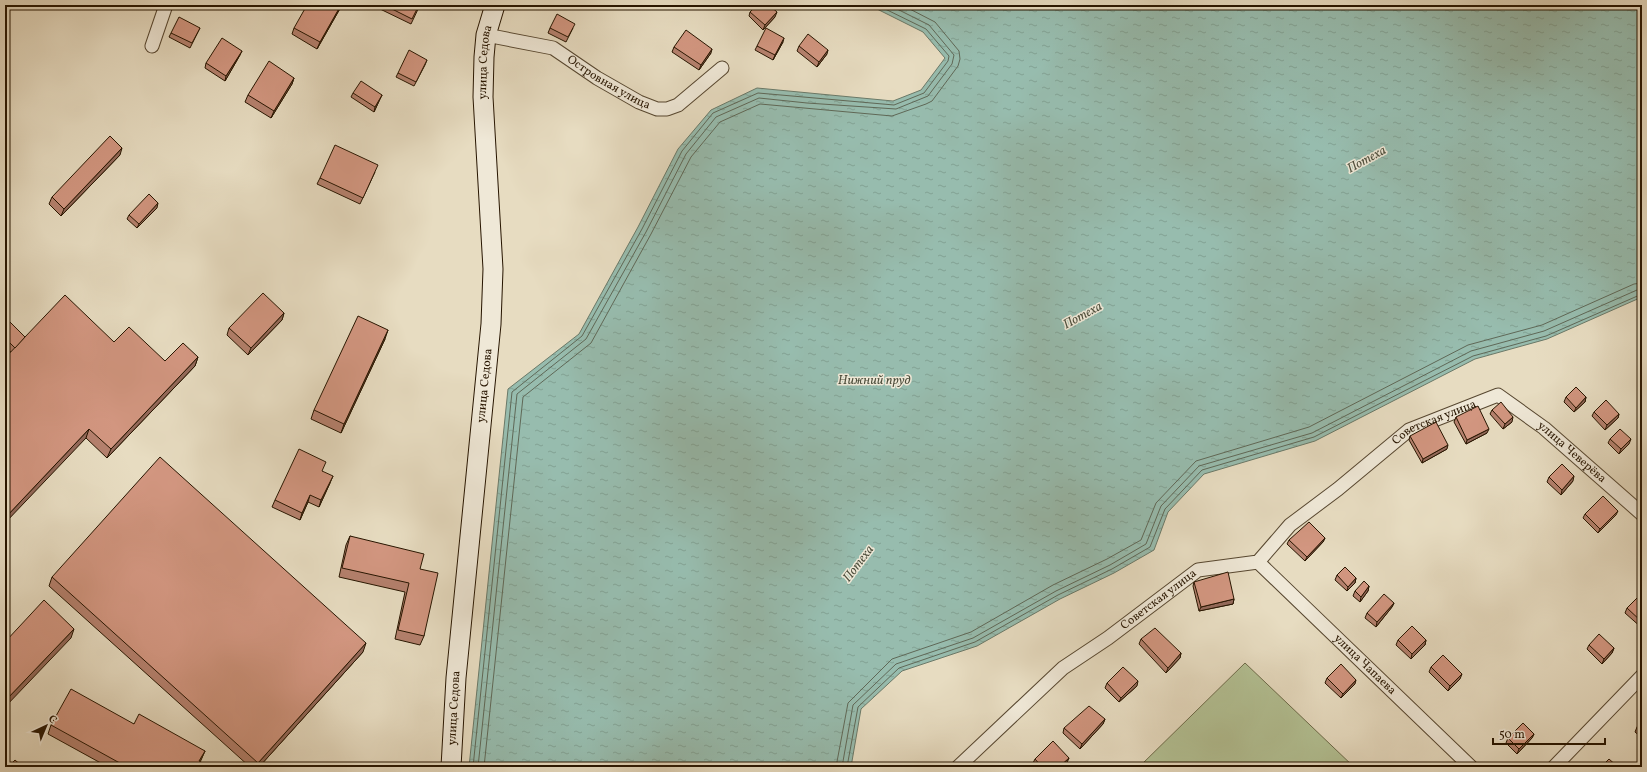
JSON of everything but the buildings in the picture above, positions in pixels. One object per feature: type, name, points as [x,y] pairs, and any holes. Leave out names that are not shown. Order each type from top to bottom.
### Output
[{"type":"main road","name":"улица Седова","points":[[450,767],[456,678],[492,316],[494,269],[483,96],[486,35],[495,5]]},
{"type":"street","points":[[152,46],[166,5]]},
{"type":"street","name":"Островная улица","points":[[486,35],[553,48],[597,78],[639,102],[657,109],[667,109],[678,105],[722,68]]},
{"type":"street","name":"улица Чеверёва","points":[[1498,395],[1544,428],[1642,514]]},
{"type":"street","name":"Советская улица","points":[[958,767],[1063,668],[1108,638],[1198,570],[1258,562],[1290,525],[1338,489],[1410,430],[1498,395]]},
{"type":"street","name":"улица Чапаева","points":[[1258,562],[1471,767]]},
{"type":"street","points":[[1554,767],[1642,676]]},
{"type":"shaded area","points":[[1245,663],[1354,767],[1139,767]]},
{"type":"water","name":"Нижний пруд","points":[[871,5],[1642,5],[1642,297],[1547,339],[1475,359],[1315,441],[1204,474],[1168,512],[1154,550],[1114,573],[1060,599],[977,646],[902,671],[861,709],[851,767],[469,767],[508,389],[579,334],[638,227],[678,149],[711,110],[757,88],[893,101],[921,90],[945,58],[923,32]]},
{"type":"water label","name":"Потеха","points":[[1367,160]]},
{"type":"water label","name":"Потеха","points":[[1083,316]]},
{"type":"water label","name":"Потеха","points":[[859,564]]}]
